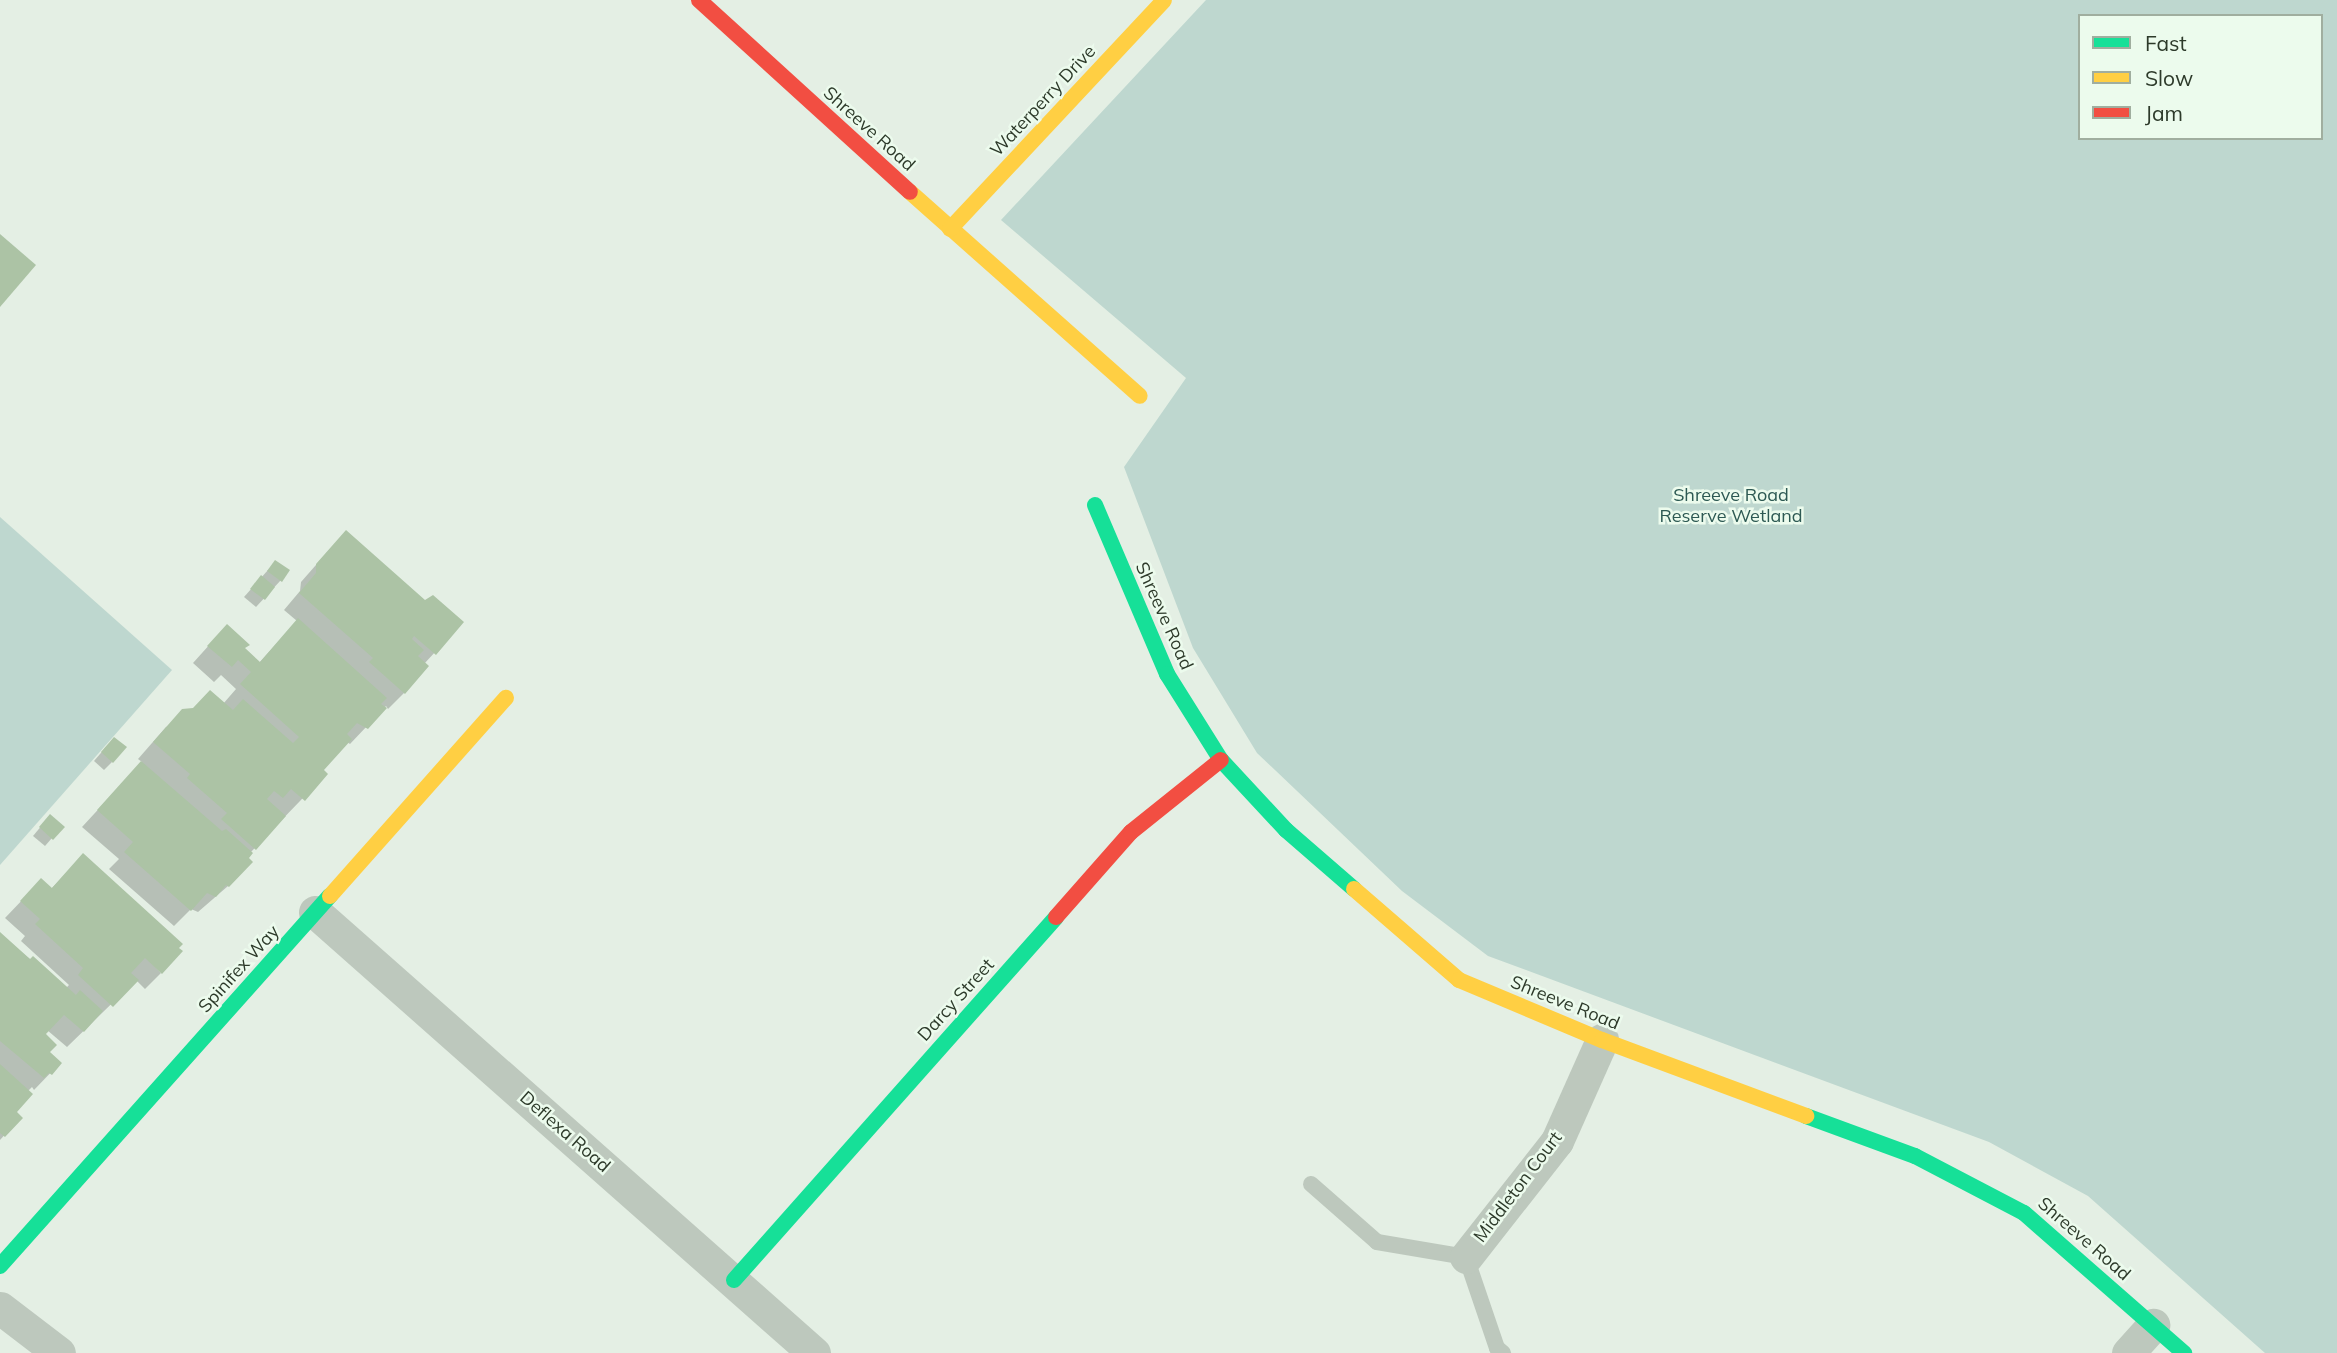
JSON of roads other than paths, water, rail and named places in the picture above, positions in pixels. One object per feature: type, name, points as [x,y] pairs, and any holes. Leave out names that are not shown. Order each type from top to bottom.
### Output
[{"type":"street","name":"Shreeve Road","points":[[699,0],[950,229],[1140,396]]},
{"type":"street","name":"Waterperry Drive","points":[[950,229],[1164,0]]},
{"type":"street","name":"Shreeve Road","points":[[1095,505],[1167,674],[1221,760],[1286,830],[1458,980],[1602,1040],[1914,1156],[1951,1175],[2024,1213],[2184,1353]]},
{"type":"street","name":"Spinifex Way","points":[[0,1266],[506,698]]},
{"type":"street","name":"Darcy Street","points":[[734,1280],[1131,832],[1221,760]]},
{"type":"street","name":"Deflexa Road","points":[[315,912],[814,1353]]},
{"type":"street","name":"Middleton Court","points":[[1466,1256],[1557,1141],[1602,1040]]},
{"type":"street","points":[[0,1308],[59,1353]]},
{"type":"street","points":[[2128,1353],[2153,1325]]},
{"type":"lane","points":[[1311,1184],[1377,1242],[1466,1256],[1497,1348],[1503,1353]]},
{"type":"park label","name":"Shreeve Road Reserve Wetland","points":[[1731,506]]}]
